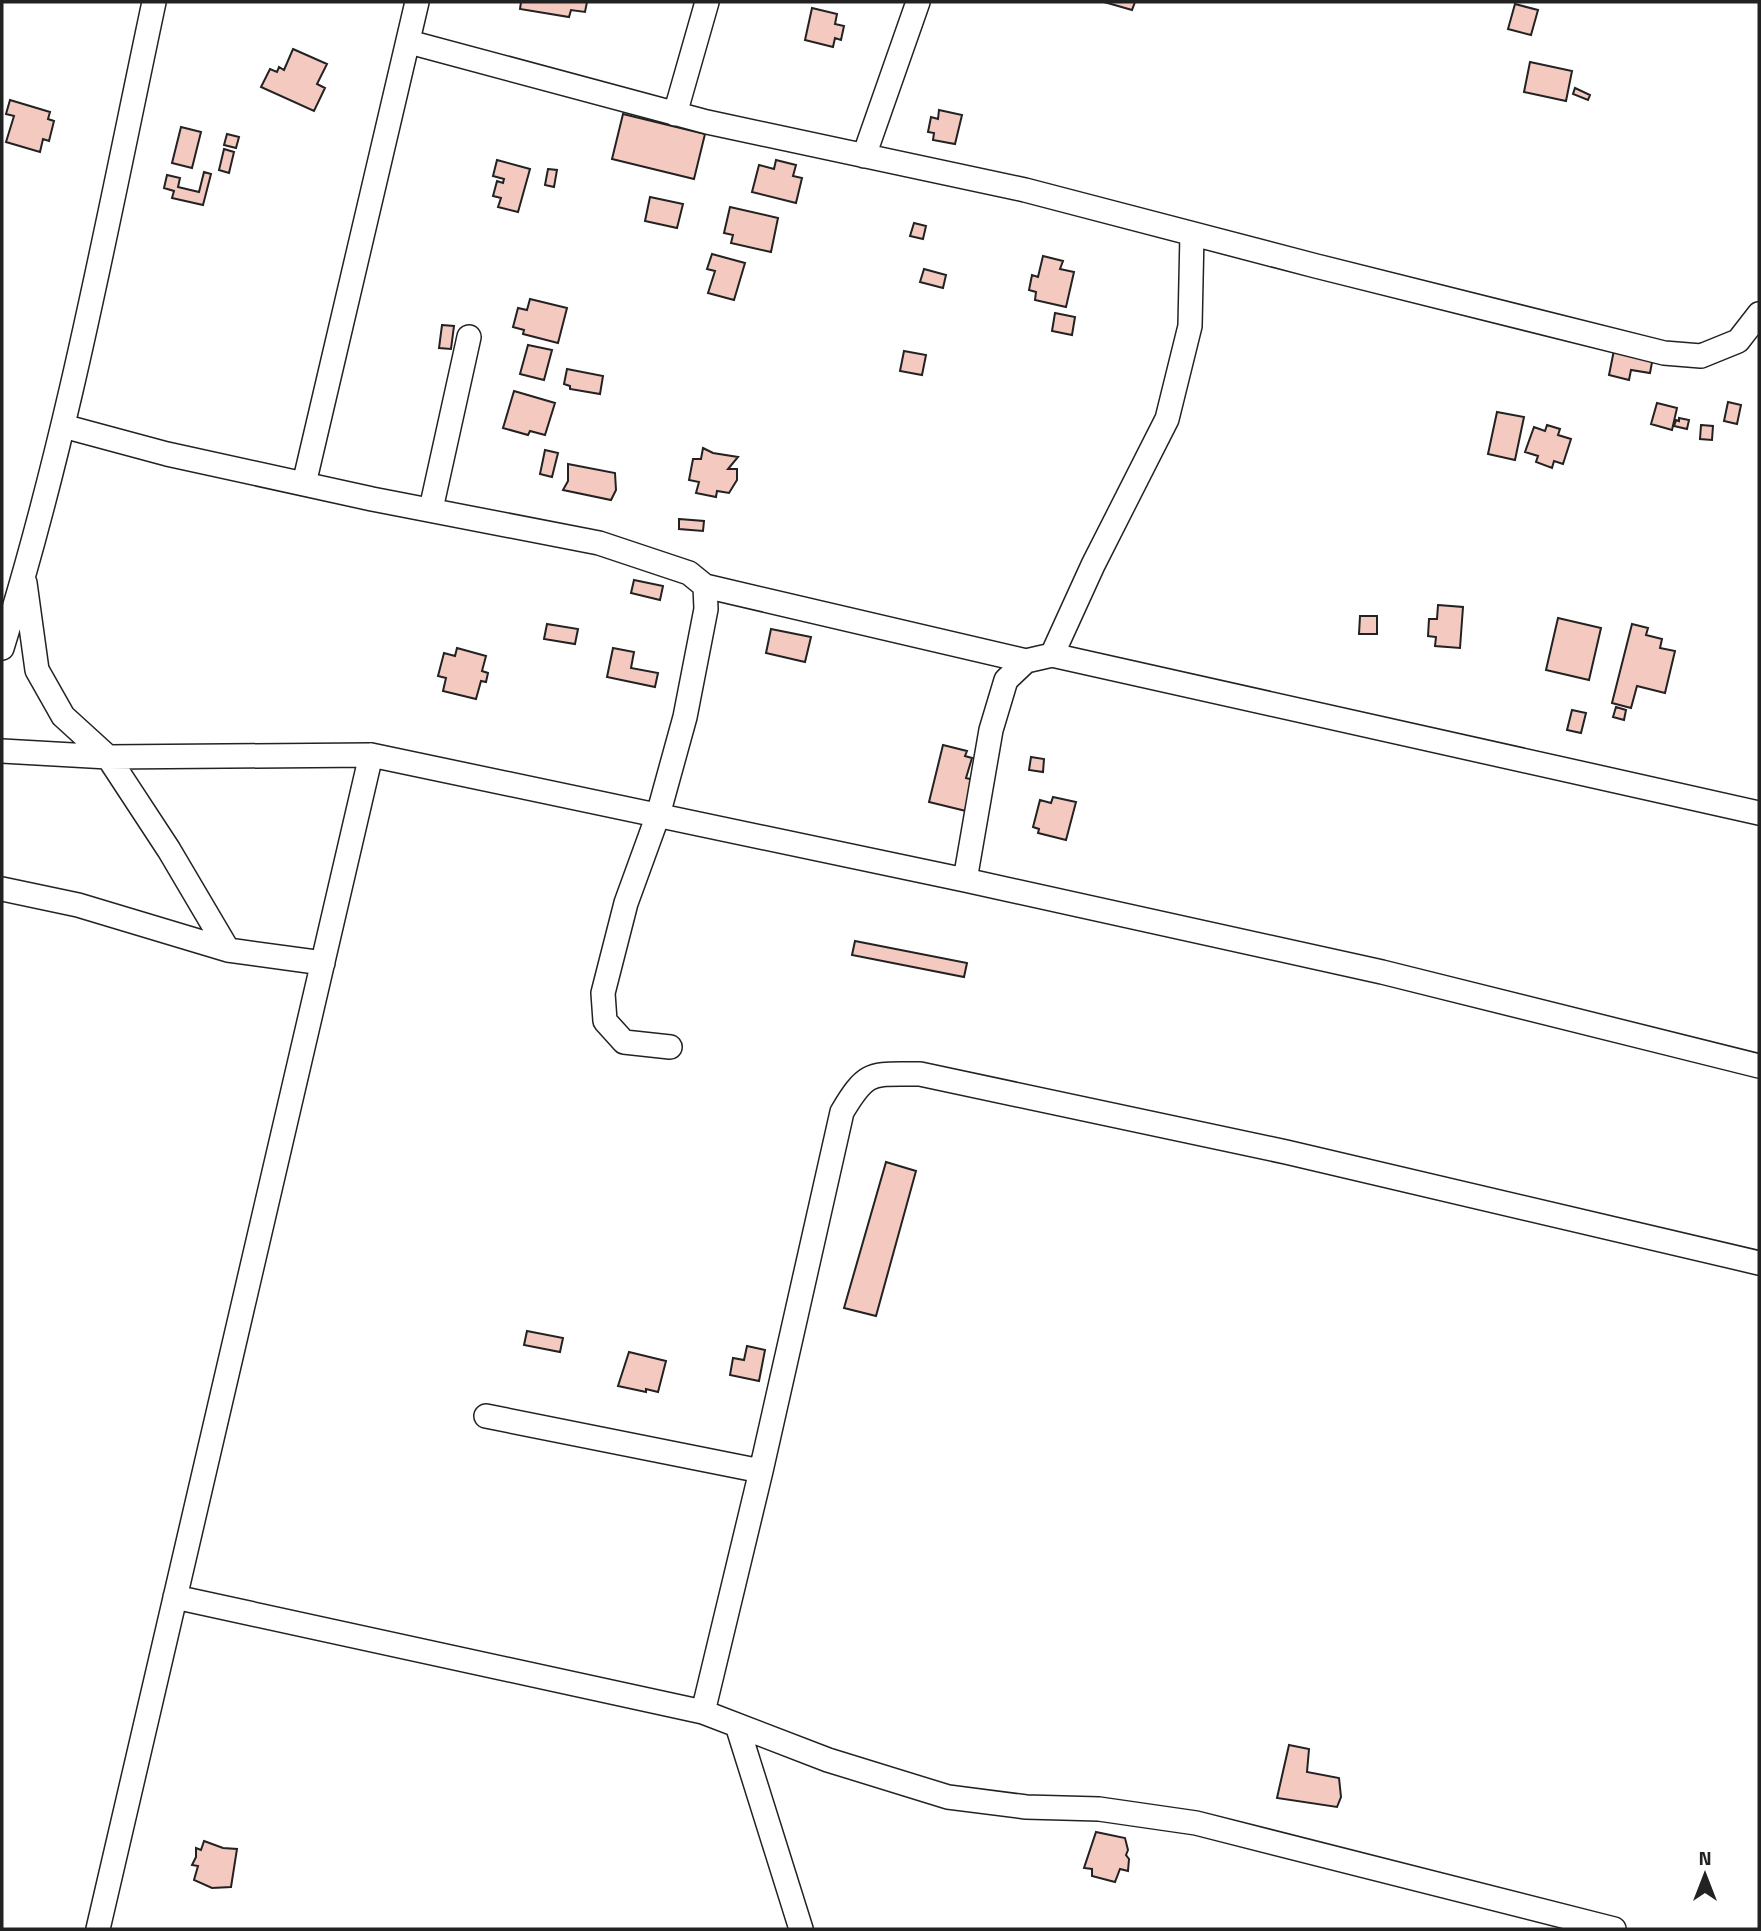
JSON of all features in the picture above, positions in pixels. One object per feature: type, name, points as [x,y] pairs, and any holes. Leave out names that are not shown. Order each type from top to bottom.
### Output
[{"type":"street","points":[[2,648],[24,576],[63,426],[154,2]]},
{"type":"street","points":[[304,484],[417,2]]},
{"type":"street","points":[[675,114],[707,2]]},
{"type":"street","points":[[864,156],[918,2]]},
{"type":"street","points":[[409,43],[675,114],[1025,190],[1664,353],[1701,356],[1738,341],[1759,314]]},
{"type":"street","points":[[1052,655],[1093,565],[1167,419],[1190,326],[1192,234]]},
{"type":"street","points":[[431,509],[470,337]]},
{"type":"street","points":[[63,426],[166,454],[599,543],[689,573],[705,586],[1026,662]]},
{"type":"street","points":[[24,576],[37,670],[63,716],[108,757],[169,850],[228,950]]},
{"type":"street","points":[[670,1047],[624,1042],[605,1021],[603,993],[626,903],[658,815],[685,717],[706,609],[705,586]]},
{"type":"street","points":[[965,880],[991,730],[1006,680],[1026,662],[1052,655],[1759,813]]},
{"type":"street","points":[[2,751],[108,757],[371,755],[965,880],[1381,972],[1759,1066]]},
{"type":"street","points":[[97,1929],[371,755]]},
{"type":"street","points":[[2,889],[78,905],[228,950],[323,963]]},
{"type":"street","points":[[703,1712],[761,1471],[842,1112],[858,1085],[875,1075],[920,1074],[1286,1152],[1759,1263]]},
{"type":"street","points":[[486,1416],[761,1471]]},
{"type":"street","points":[[175,1597],[703,1712],[828,1760],[948,1797],[1026,1807],[1099,1809],[1196,1823],[1614,1929]]},
{"type":"street","points":[[737,1725],[801,1929]]},
{"type":"building","points":[[521,2],[587,2],[585,12],[571,10],[569,17],[520,9]]},
{"type":"building","points":[[1104,2],[1135,2],[1132,10]]},
{"type":"building","points":[[1515,4],[1538,10],[1531,35],[1508,29]]},
{"type":"building","points":[[812,8],[837,14],[835,24],[844,26],[841,40],[835,38],[833,47],[805,40]]},
{"type":"building","points":[[293,49],[327,64],[317,84],[325,88],[314,111],[261,87],[270,69],[277,72],[279,67],[284,70]]},
{"type":"building","points":[[1530,62],[1572,71],[1566,101],[1524,92]]},
{"type":"building","points":[[1575,88],[1590,95],[1588,100],[1573,94]]},
{"type":"building","points":[[10,100],[50,112],[48,119],[54,121],[49,141],[43,139],[40,152],[6,142],[14,116],[6,114]]},
{"type":"building","points":[[939,110],[962,115],[955,144],[933,140],[934,133],[928,132],[931,117],[938,119]]},
{"type":"building","points":[[623,114],[705,134],[694,179],[612,159]]},
{"type":"building","points":[[181,127],[201,132],[192,168],[172,163]]},
{"type":"building","points":[[227,134],[239,137],[236,148],[224,145]]},
{"type":"building","points":[[224,149],[234,152],[229,173],[219,170]]},
{"type":"building","points":[[497,160],[530,169],[518,212],[498,207],[501,198],[493,196],[497,181],[503,183],[504,179],[493,176]]},
{"type":"building","points":[[776,160],[796,165],[793,176],[802,178],[796,203],[752,192],[759,165],[774,169]]},
{"type":"building","points":[[548,169],[557,170],[554,187],[545,185]]},
{"type":"building","points":[[204,172],[211,174],[203,205],[172,198],[174,191],[164,188],[167,175],[180,178],[178,187],[199,192]]},
{"type":"building","points":[[650,197],[683,204],[677,228],[645,221]]},
{"type":"building","points":[[730,207],[778,218],[771,252],[731,243],[733,235],[724,233]]},
{"type":"building","points":[[914,223],[926,226],[923,239],[910,236]]},
{"type":"building","points":[[712,254],[745,263],[734,300],[708,293],[715,271],[707,269]]},
{"type":"building","points":[[1043,256],[1063,261],[1060,269],[1074,272],[1066,307],[1035,300],[1036,292],[1029,290],[1032,275],[1038,277]]},
{"type":"building","points":[[924,269],[946,275],[943,288],[920,282]]},
{"type":"building","points":[[530,299],[567,308],[558,343],[523,334],[524,330],[513,327],[518,308],[527,310]]},
{"type":"building","points":[[1055,313],[1075,317],[1072,335],[1052,331]]},
{"type":"building","points":[[442,325],[454,326],[451,349],[439,348]]},
{"type":"building","points":[[528,345],[552,350],[544,380],[520,374]]},
{"type":"building","points":[[1614,350],[1653,357],[1650,373],[1631,370],[1629,380],[1609,375]]},
{"type":"building","points":[[904,351],[926,355],[922,375],[900,371]]},
{"type":"building","points":[[567,369],[603,376],[600,394],[570,389],[570,386],[564,384]]},
{"type":"building","points":[[514,391],[555,403],[545,435],[530,431],[528,435],[503,428]]},
{"type":"building","points":[[1728,402],[1741,405],[1737,424],[1724,421]]},
{"type":"building","points":[[1657,403],[1677,408],[1672,430],[1651,424]]},
{"type":"building","points":[[1497,412],[1524,417],[1515,460],[1488,454]]},
{"type":"building","points":[[1679,418],[1689,420],[1687,429],[1674,426]]},
{"type":"building","points":[[1547,425],[1560,429],[1558,435],[1571,439],[1563,464],[1554,461],[1552,468],[1536,462],[1538,456],[1525,452],[1534,427],[1545,431]]},
{"type":"building","points":[[1701,425],[1713,426],[1712,440],[1700,439]]},
{"type":"building","points":[[703,448],[713,453],[738,457],[728,469],[737,469],[737,480],[729,493],[717,491],[716,497],[696,493],[699,482],[689,480],[693,459],[701,459]]},
{"type":"building","points":[[545,450],[558,453],[552,477],[540,474]]},
{"type":"building","points":[[568,464],[615,473],[616,490],[611,500],[563,490],[568,481]]},
{"type":"building","points":[[679,519],[704,521],[703,531],[679,529]]},
{"type":"building","points":[[634,580],[663,586],[660,600],[631,593]]},
{"type":"building","points":[[1438,605],[1463,607],[1460,648],[1435,646],[1436,637],[1428,636],[1429,619],[1437,619]]},
{"type":"building","points":[[1360,616],[1377,616],[1377,634],[1359,634]]},
{"type":"building","points":[[1558,618],[1601,628],[1589,680],[1546,670]]},
{"type":"building","points":[[547,624],[578,629],[575,644],[544,639]]},
{"type":"building","points":[[1632,624],[1648,628],[1646,635],[1662,639],[1660,648],[1675,651],[1665,693],[1637,686],[1631,708],[1612,703]]},
{"type":"building","points":[[771,629],[811,637],[805,662],[766,653]]},
{"type":"building","points":[[457,648],[486,656],[482,671],[488,673],[486,682],[481,681],[476,699],[443,691],[446,678],[438,676],[444,653],[455,656]]},
{"type":"building","points":[[613,648],[634,652],[631,668],[658,673],[655,687],[607,677]]},
{"type":"building","points":[[1616,707],[1626,710],[1624,720],[1613,717]]},
{"type":"building","points":[[1572,710],[1586,713],[1581,733],[1567,730]]},
{"type":"building","points":[[943,745],[967,751],[965,756],[972,758],[966,778],[974,780],[966,811],[929,802]]},
{"type":"building","points":[[1031,757],[1044,759],[1043,772],[1029,770]]},
{"type":"building","points":[[1053,797],[1076,802],[1066,840],[1038,833],[1039,829],[1033,827],[1040,800],[1051,803]]},
{"type":"building","points":[[855,941],[967,963],[964,977],[852,955]]},
{"type":"building","points":[[886,1162],[916,1171],[876,1316],[844,1308]]},
{"type":"building","points":[[527,1331],[563,1338],[560,1352],[524,1345]]},
{"type":"building","points":[[747,1346],[765,1350],[759,1381],[730,1375],[733,1358],[744,1360]]},
{"type":"building","points":[[629,1352],[666,1361],[658,1392],[618,1386]]},
{"type":"building","points":[[1289,1745],[1309,1749],[1307,1772],[1339,1778],[1341,1797],[1337,1807],[1277,1798]]},
{"type":"building","points":[[1096,1832],[1125,1838],[1128,1871],[1120,1869],[1115,1882],[1092,1876],[1092,1869],[1084,1868]]},
{"type":"building","points":[[204,1841],[223,1848],[237,1849],[231,1887],[212,1888],[194,1880],[198,1866],[192,1865],[196,1848],[201,1850]]}]
